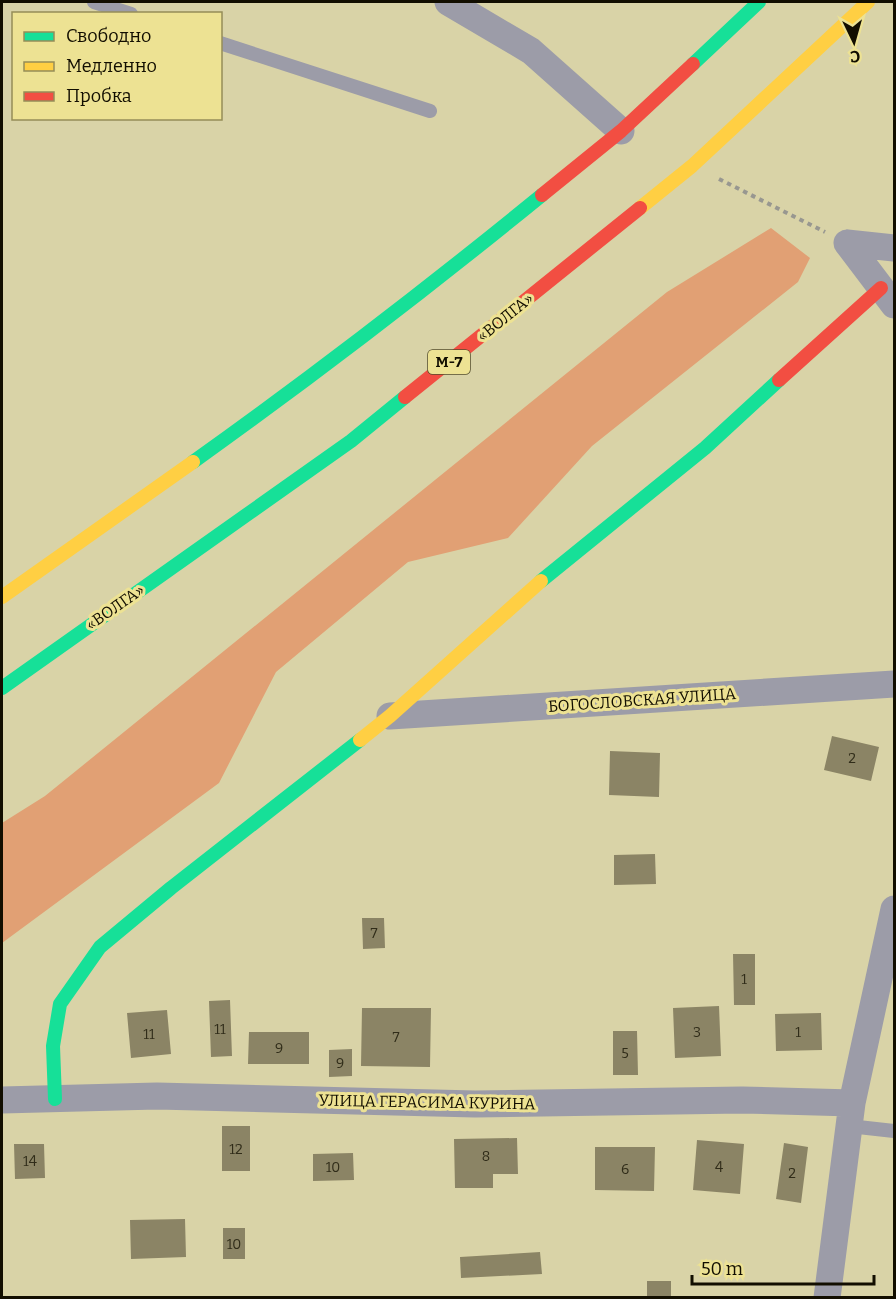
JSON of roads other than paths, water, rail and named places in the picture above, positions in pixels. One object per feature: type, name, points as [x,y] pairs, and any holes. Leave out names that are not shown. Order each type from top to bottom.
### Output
[{"type":"main road","points":[[2,597],[294,391],[460,262],[621,131],[759,2]]},
{"type":"main road","name":"«ВОЛГА»","points":[[2,688],[351,441],[692,166],[868,2]]},
{"type":"main road","points":[[55,1099],[53,1046],[60,1004],[100,946],[180,880],[390,716],[521,597],[888,296]]},
{"type":"street","points":[[448,2],[531,51],[621,131]]},
{"type":"street","points":[[888,296],[847,243],[894,248]]},
{"type":"street","name":"БОГОСЛОВСКАЯ УЛИЦА","points":[[390,716],[894,684]]},
{"type":"street","points":[[827,1298],[850,1114],[894,909]]},
{"type":"street","name":"УЛИЦА ГЕРАСИМА КУРИНА","points":[[2,1100],[156,1096],[475,1104],[742,1100],[850,1114]]},
{"type":"lane","points":[[94,2],[125,12]]},
{"type":"lane","points":[[222,44],[430,111]]},
{"type":"lane","points":[[850,1114],[894,1131]]}]
